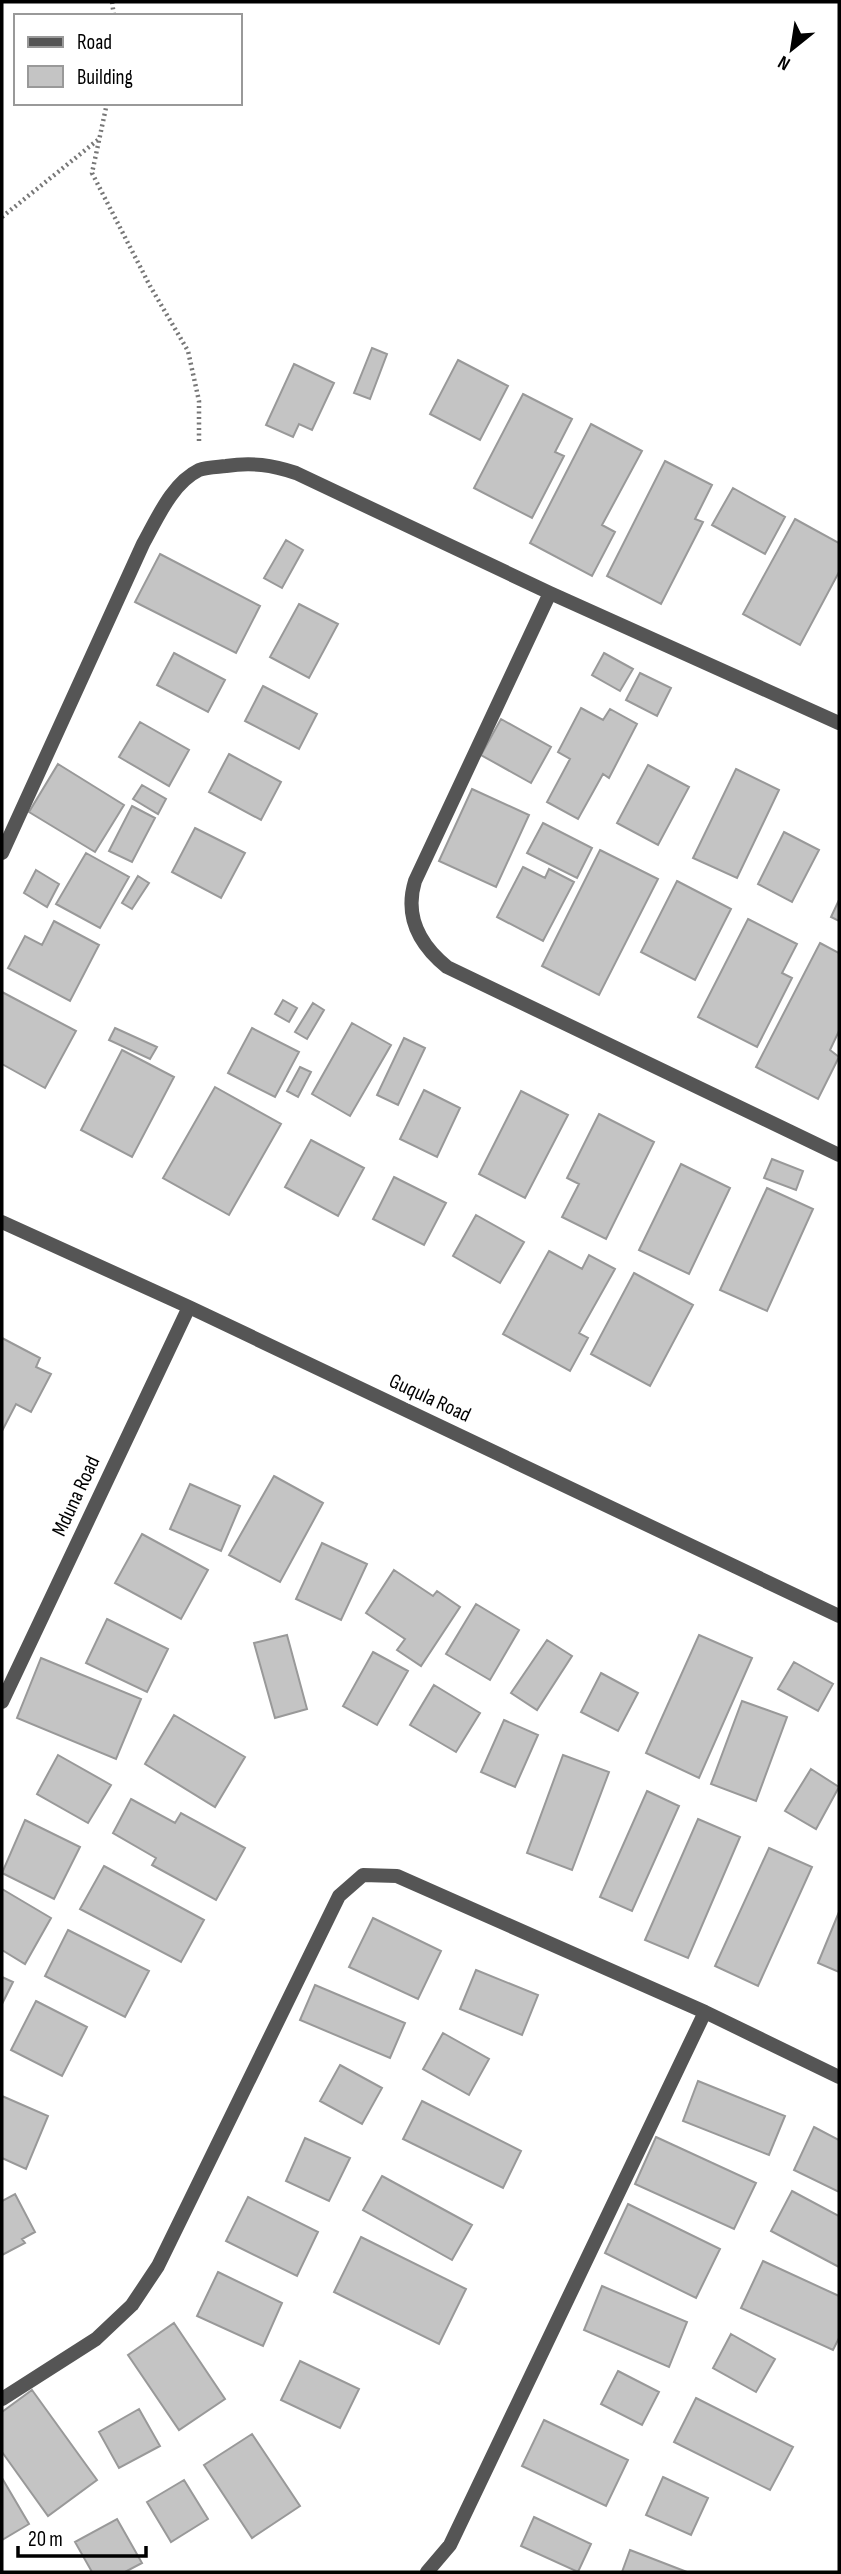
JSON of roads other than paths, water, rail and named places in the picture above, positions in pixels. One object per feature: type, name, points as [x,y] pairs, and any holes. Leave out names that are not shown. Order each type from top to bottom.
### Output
[{"type":"street","points":[[2,853],[143,544],[168,501],[200,470],[253,463],[272,465],[296,473],[550,593],[839,723]]},
{"type":"street","points":[[550,593],[415,881],[411,910],[419,937],[429,952],[447,967],[839,1155]]},
{"type":"street","name":"Guqula Road","points":[[2,1222],[837,1610]]},
{"type":"street","name":"Mduna Road","points":[[2,1702],[6,1681],[189,1307]]},
{"type":"street","points":[[2,2399],[96,2339],[132,2305],[158,2266],[339,1896],[363,1874],[397,1876],[705,2012],[839,2077]]},
{"type":"street","points":[[427,2572],[450,2544],[705,2012]]}]
